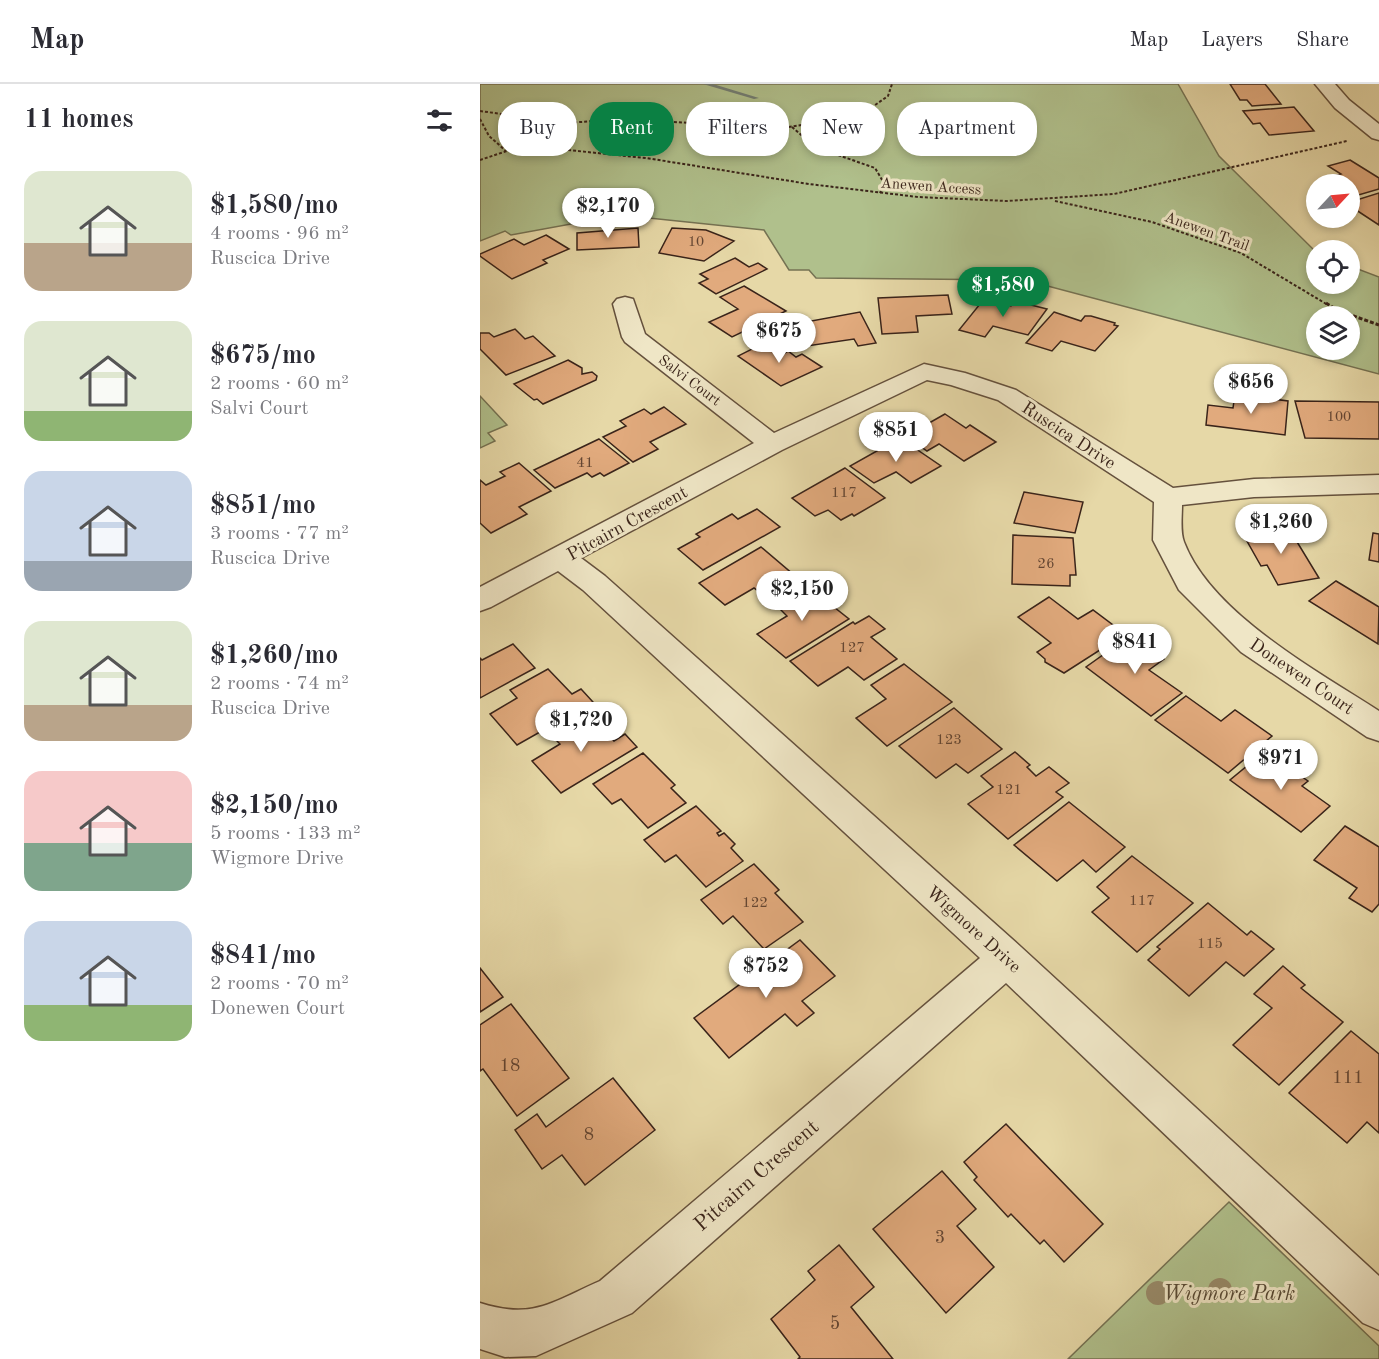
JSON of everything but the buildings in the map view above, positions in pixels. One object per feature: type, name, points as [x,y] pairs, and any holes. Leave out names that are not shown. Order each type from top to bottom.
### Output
[{"type":"street","points":[[1325,84],[1342,104],[1379,134]]},
{"type":"street","points":[[1342,104],[1368,101]]},
{"type":"street","name":"Salvi Court","points":[[625,304],[634,337],[772,444]]},
{"type":"street","name":"Ruscica Drive","points":[[772,444],[924,372],[956,378],[1007,395],[1168,498]]},
{"type":"street","name":"Pitcairn Crescent","points":[[480,600],[562,559],[772,444]]},
{"type":"street","points":[[1168,498],[1254,488],[1379,484]]},
{"type":"street","name":"Donewen Court","points":[[1168,498],[1168,540],[1190,583],[1252,644],[1379,728]]},
{"type":"street","name":"Wigmore Drive","points":[[562,559],[594,583],[1007,959],[1379,1307]]},
{"type":"street","name":"Pitcairn Crescent","points":[[480,1326],[505,1334],[536,1333],[616,1298],[1007,959]]},
{"type":"path","points":[[480,111],[567,123],[621,119],[708,125],[791,127],[835,120],[868,110],[888,96],[892,84]]},
{"type":"path","points":[[480,119],[489,136],[498,143]]},
{"type":"path","points":[[791,127],[815,147],[874,168],[884,183],[880,193]]},
{"type":"path","name":"Anewen Access","points":[[577,151],[646,158],[880,193],[929,198],[1007,201],[1114,194],[1379,134]]},
{"type":"path","name":"Anewen Access","points":[[480,160],[498,153]]},
{"type":"path","name":"Anewen Trail","points":[[1049,200],[1152,222],[1241,253],[1337,310],[1379,325]]},
{"type":"green space","points":[[480,84],[1178,84],[1219,156],[1306,242],[1306,294],[1360,294],[1360,270],[1379,277],[1379,374],[1326,360],[1360,360],[1360,306],[1306,306],[1306,355],[1025,280],[816,278],[809,270],[789,270],[764,230],[620,215],[511,235],[505,231],[480,241]]},
{"type":"green space","points":[[480,396],[507,425],[488,433],[495,441],[480,448]]},
{"type":"green space","name":"Wigmore Park","points":[[1229,1202],[1379,1346],[1379,1359],[1068,1359]]},
{"type":"waterway","points":[[706,84],[756,98]]}]
